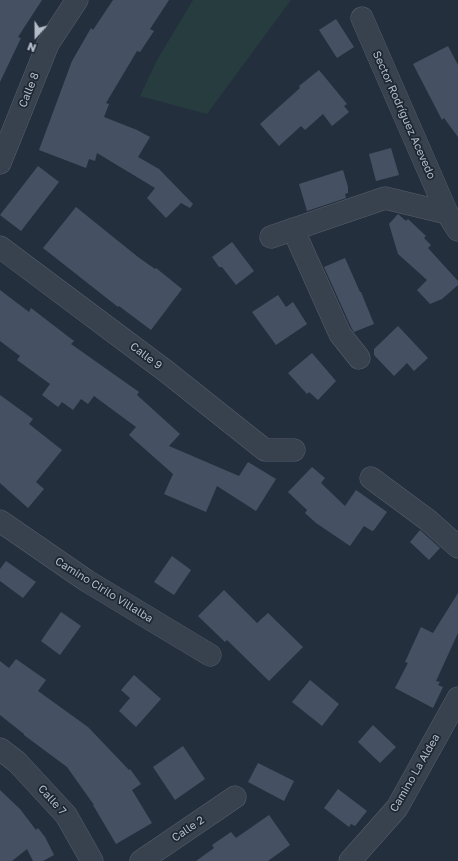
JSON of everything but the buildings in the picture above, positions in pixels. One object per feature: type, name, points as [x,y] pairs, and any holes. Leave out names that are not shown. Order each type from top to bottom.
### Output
[{"type":"street","name":"Calle 8","points":[[0,163],[48,44],[77,0]]},
{"type":"street","name":"Sector Rodríguez Acevedo","points":[[362,18],[453,221]]},
{"type":"street","name":"Sector Rodríguez Acevedo","points":[[271,237],[385,198],[453,221]]},
{"type":"street","points":[[293,229],[340,334],[359,358]]},
{"type":"street","name":"Calle 9","points":[[0,247],[167,372],[264,450],[294,450]]},
{"type":"street","points":[[370,478],[429,521],[458,547]]},
{"type":"street","name":"Camino Cirilo Villalba","points":[[0,521],[86,581],[210,655]]},
{"type":"street","name":"Camino La Aldea","points":[[350,861],[397,808],[458,698]]},
{"type":"street","name":"Calle 7","points":[[0,749],[17,762],[66,815],[92,861]]},
{"type":"street","name":"Calle 2","points":[[141,861],[235,797]]},
{"type":"green space","points":[[193,0],[291,0],[207,114],[140,96],[157,60]]}]
